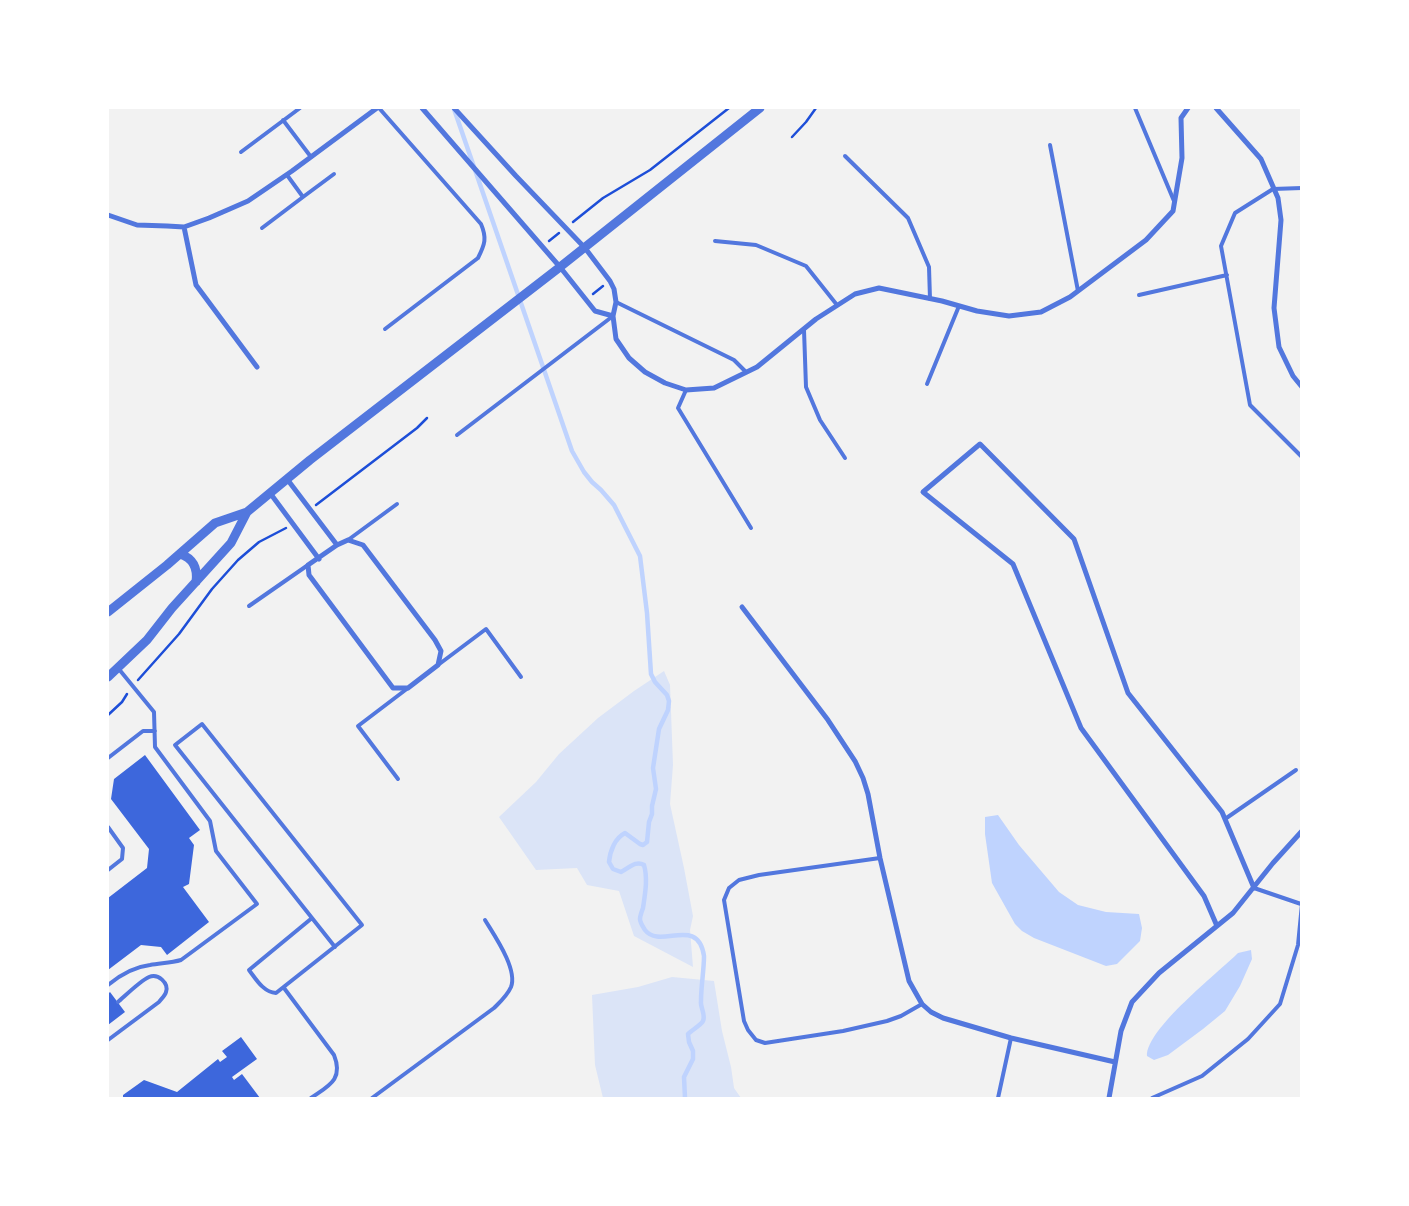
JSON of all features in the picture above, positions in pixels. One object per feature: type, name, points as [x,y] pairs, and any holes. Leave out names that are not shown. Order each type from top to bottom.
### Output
[{"type":"street","points":[[108,215],[138,225],[184,227],[209,218],[248,201],[287,175],[378,108]]},
{"type":"street","points":[[422,108],[560,267],[595,311],[613,316]]},
{"type":"street","points":[[454,108],[584,248],[610,281],[614,289],[616,302],[613,316],[616,340],[629,358],[645,372],[665,383],[686,390],[714,388],[756,367],[816,319],[855,294],[879,288],[977,311],[1009,316],[1041,312],[1070,297],[1146,240],[1173,211],[1182,158],[1181,118],[1188,108]]},
{"type":"street","points":[[108,612],[167,565],[215,523],[247,512],[760,108]]},
{"type":"street","points":[[1216,108],[1261,159],[1278,198],[1280,220],[1274,308],[1279,347],[1293,376],[1302,387]]},
{"type":"street","points":[[184,227],[196,285],[256,367]]},
{"type":"street","points":[[1217,926],[1204,896],[1081,728],[1013,564],[923,492],[980,444],[1074,539],[1128,693],[1222,812],[1254,888]]},
{"type":"street","points":[[288,479],[337,545]]},
{"type":"street","points":[[270,493],[319,559]]},
{"type":"street","points":[[108,677],[147,640],[172,608],[231,543],[247,512]]},
{"type":"street","points":[[348,540],[363,545],[435,640],[441,651],[438,665],[408,688],[393,688],[308,576],[308,565],[337,545],[348,540]]},
{"type":"street","points":[[180,554],[190,558],[194,564],[197,575],[196,582]]},
{"type":"street","points":[[742,607],[828,720],[855,761],[863,778],[908,980],[922,1004],[931,1012],[943,1018],[1011,1038],[1115,1062]]},
{"type":"street","points":[[1109,1098],[1121,1031],[1132,1002],[1159,973],[1233,913],[1272,863],[1302,831]]},
{"type":"lane","points":[[241,152],[300,108]]},
{"type":"lane","points":[[378,108],[481,224],[485,234],[484,246],[478,258],[385,329]]},
{"type":"lane","points":[[1135,108],[1175,203]]},
{"type":"lane","points":[[284,120],[312,157]]},
{"type":"lane","points":[[1050,145],[1078,291]]},
{"type":"lane","points":[[846,156],[908,218],[929,267],[930,299]]},
{"type":"lane","points":[[262,228],[334,174]]},
{"type":"lane","points":[[287,175],[303,197]]},
{"type":"lane","points":[[1302,188],[1273,189],[1235,213],[1222,246],[1250,405],[1302,456]]},
{"type":"lane","points":[[715,241],[756,245],[806,266],[838,305]]},
{"type":"lane","points":[[1139,295],[1227,275]]},
{"type":"lane","points":[[616,302],[734,360],[746,372]]},
{"type":"lane","points":[[927,384],[959,306]]},
{"type":"lane","points":[[457,435],[613,316]]},
{"type":"lane","points":[[804,330],[806,387],[820,420],[845,458]]},
{"type":"lane","points":[[686,390],[678,408],[751,528]]},
{"type":"lane","points":[[348,540],[397,504]]},
{"type":"lane","points":[[249,606],[308,565]]},
{"type":"lane","points":[[438,665],[486,629],[521,676]]},
{"type":"lane","points":[[108,985],[120,975],[136,968],[181,960],[256,904],[216,851],[210,821],[155,747],[154,712],[118,668]]},
{"type":"lane","points":[[398,779],[358,726],[408,688]]},
{"type":"lane","points":[[312,918],[249,970],[261,985],[269,991],[276,994],[284,988],[362,924],[202,724],[175,745],[335,946]]},
{"type":"lane","points":[[108,758],[142,731],[154,731]]},
{"type":"lane","points":[[1225,819],[1296,770]]},
{"type":"lane","points":[[108,827],[124,848],[122,858],[108,870]]},
{"type":"lane","points":[[880,858],[759,875],[739,880],[729,888],[724,900],[744,1020],[748,1030],[756,1040],[765,1043],[843,1031],[887,1021],[922,1004]]},
{"type":"lane","points":[[1152,1098],[1202,1076],[1248,1039],[1280,1004],[1298,945],[1301,904],[1254,888]]},
{"type":"lane","points":[[372,1098],[494,1008],[512,986],[512,974],[501,946],[485,920]]},
{"type":"lane","points":[[108,1040],[158,1002],[165,994],[166,986],[162,979],[149,978],[118,1002]]},
{"type":"lane","points":[[284,988],[336,1060],[338,1073],[334,1081],[311,1098]]},
{"type":"lane","points":[[998,1098],[1011,1038]]},
{"type":"path","points":[[542,247],[603,198],[650,170],[729,108]]},
{"type":"path","points":[[792,137],[816,108]]},
{"type":"path","points":[[592,294],[604,285]]},
{"type":"path","points":[[315,506],[418,428],[427,418]]},
{"type":"path","points":[[138,679],[179,634],[212,589],[238,560],[259,542],[287,528]]},
{"type":"path","points":[[108,714],[128,694]]},
{"type":"shaded area","points":[[664,671],[670,685],[673,765],[670,804],[693,916],[690,930],[693,967],[634,936],[619,891],[587,885],[577,868],[536,870],[499,817],[536,782],[559,754],[598,718]]},
{"type":"shaded area","points":[[672,977],[714,981],[734,1088],[741,1098],[603,1098],[595,1065],[592,995],[638,987]]},
{"type":"water","points":[[998,815],[1019,845],[1059,892],[1078,905],[1106,912],[1139,914],[1142,928],[1140,941],[1117,964],[1106,966],[1034,938],[1015,924],[992,883],[985,834],[985,817]]},
{"type":"water","points":[[1251,950],[1252,959],[1240,986],[1225,1011],[1168,1055],[1154,1060],[1147,1056],[1150,1045],[1158,1031],[1170,1017],[1238,953]]},
{"type":"building","points":[[145,755],[200,830],[189,838],[194,845],[189,884],[183,887],[209,922],[167,955],[161,947],[141,945],[108,970],[108,898],[147,868],[149,849],[111,799],[114,779]]},
{"type":"building","points":[[110,992],[125,1012],[108,1025],[108,994]]},
{"type":"building","points":[[241,1037],[257,1059],[232,1077],[234,1080],[242,1074],[260,1098],[123,1098],[123,1095],[144,1080],[177,1092],[218,1059],[220,1062],[227,1057],[222,1051]]},
{"type":"waterway","points":[[454,109],[572,451],[584,472],[614,505],[640,556],[647,613],[651,674],[655,682],[667,695],[669,701],[668,710],[659,729],[653,768],[656,789],[647,842],[643,845],[625,833],[621,835],[614,845],[609,862],[613,869],[621,872],[638,863],[644,865],[646,886],[640,919],[645,930],[652,935],[660,937],[678,935],[694,937],[700,944],[704,956],[701,1003],[704,1019],[688,1034],[693,1051],[693,1059],[684,1077],[685,1098]]}]
